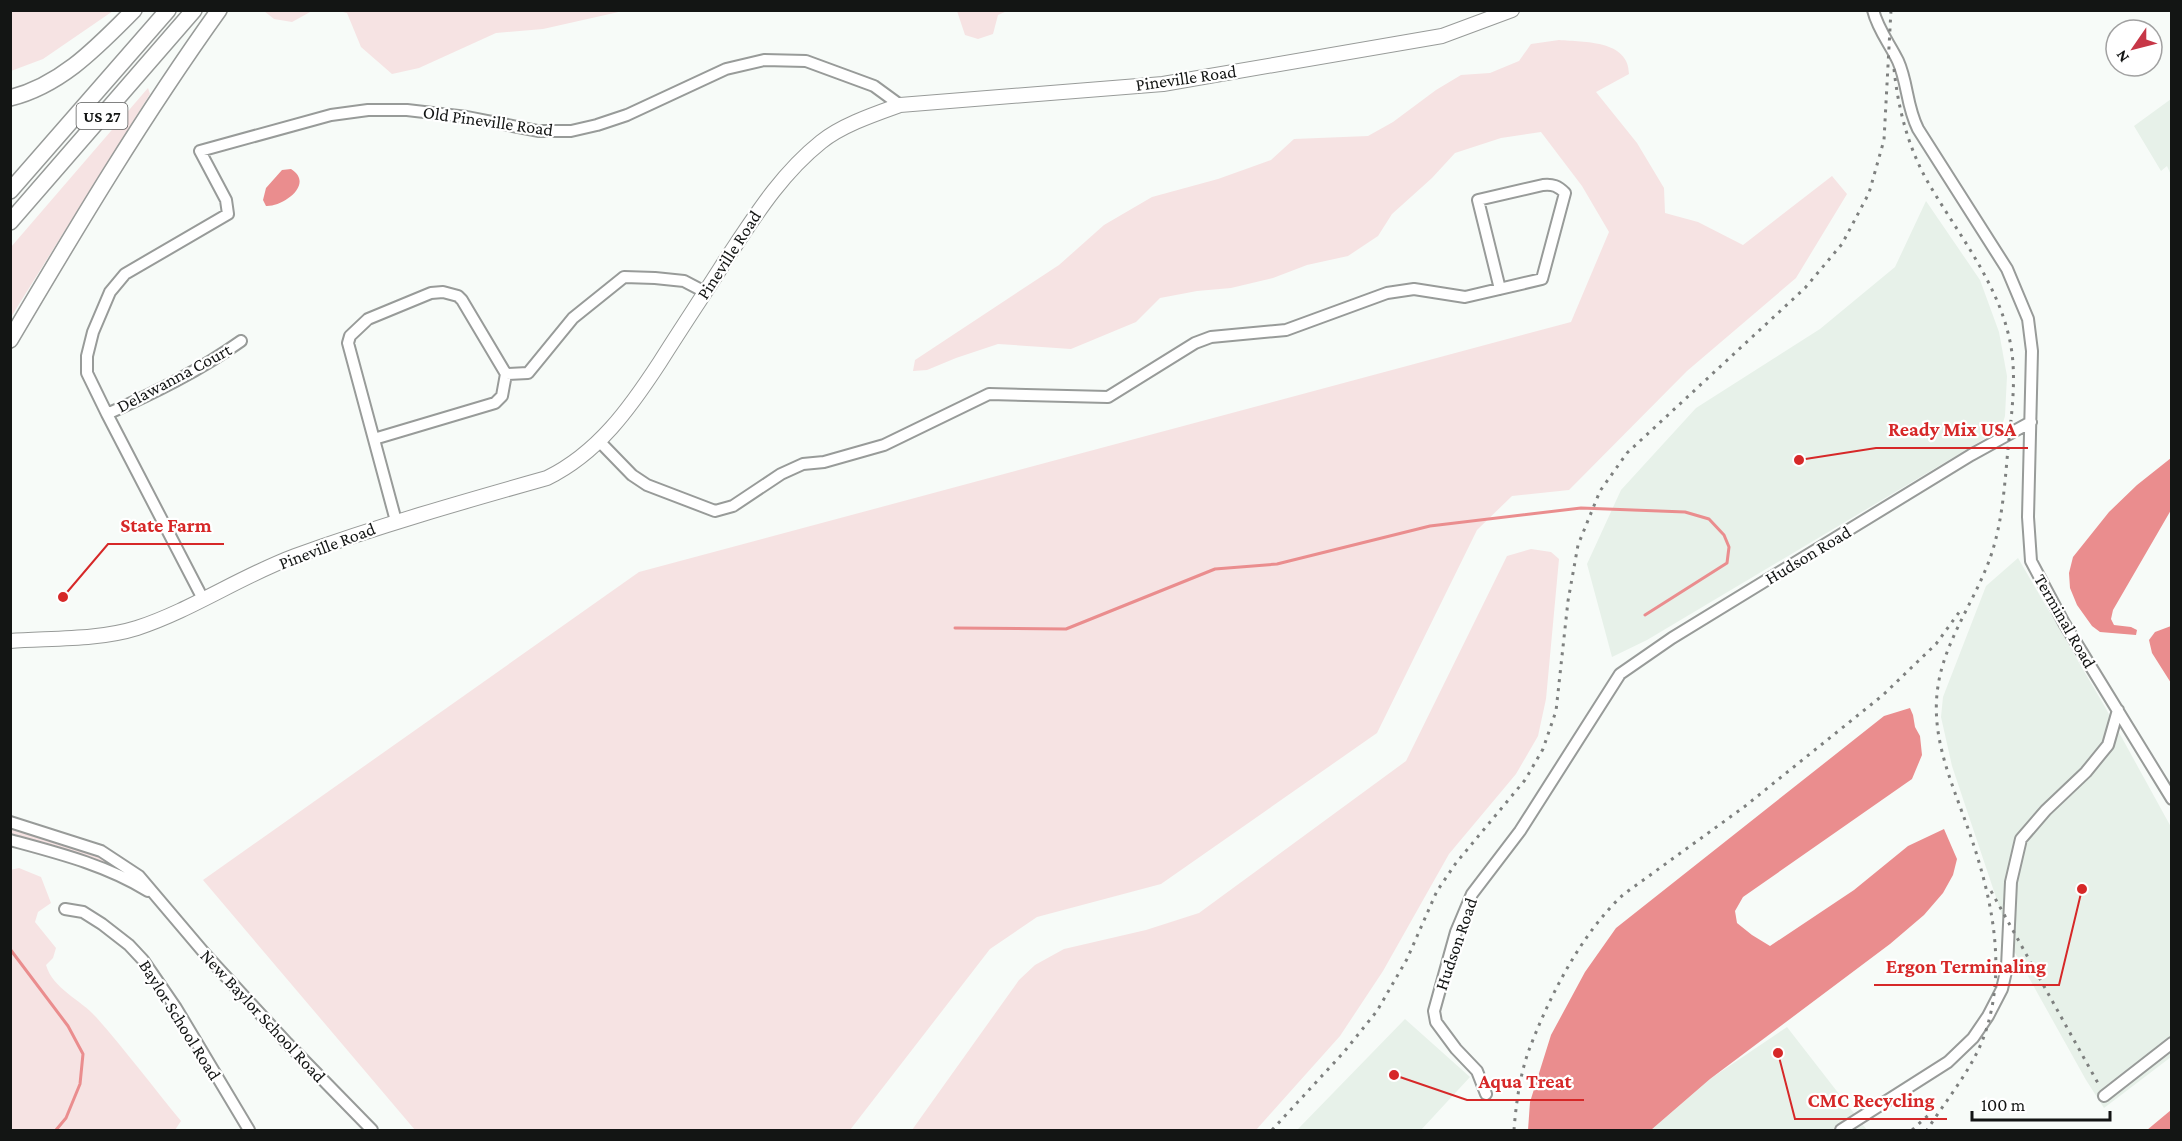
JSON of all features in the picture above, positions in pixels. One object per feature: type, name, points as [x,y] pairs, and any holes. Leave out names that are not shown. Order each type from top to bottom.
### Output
[{"type":"highway","points":[[10,98],[49,82],[78,64],[134,10]]},
{"type":"highway","name":"US 27","points":[[10,190],[168,10]]},
{"type":"highway","name":"US 27","points":[[10,222],[194,10]]},
{"type":"highway","points":[[10,340],[138,130],[219,10]]},
{"type":"highway","points":[[10,333],[53,268]]},
{"type":"main road","name":"Pineville Road","points":[[10,641],[104,634],[136,628],[292,558],[396,520],[548,478],[567,468],[599,441],[631,406],[763,203],[789,171],[823,140],[871,115],[900,105],[1163,84],[1442,36],[1512,10]]},
{"type":"street","points":[[1873,10],[1881,33],[1898,60],[1910,113],[1918,129],[2007,269],[2025,311],[2031,332],[2031,422]]},
{"type":"street","name":"Old Pineville Road","points":[[107,414],[87,373],[87,356],[93,332],[110,292],[125,274],[228,214],[226,200],[200,152],[331,115],[368,110],[407,110],[467,117],[538,131],[571,131],[627,115],[726,69],[764,60],[806,61],[874,86],[900,105]]},
{"type":"street","points":[[599,441],[647,486],[715,511],[733,506],[781,474],[802,464],[824,462],[884,445],[989,394],[1108,397],[1194,343],[1211,337],[1287,330],[1387,293],[1414,289],[1465,297],[1500,289],[1542,279],[1562,210],[1565,193],[1560,188],[1552,184],[1543,185],[1478,200],[1500,289]]},
{"type":"street","points":[[506,374],[528,373],[573,318],[624,277],[684,282],[705,292]]},
{"type":"street","points":[[374,439],[495,403],[502,396],[506,374],[473,316],[458,296],[443,292],[431,293],[368,319],[350,336],[348,343],[374,439],[396,520]]},
{"type":"street","name":"Delawanna Court","points":[[107,414],[200,368],[241,341]]},
{"type":"street","points":[[107,414],[203,599]]},
{"type":"street","name":"Terminal Road","points":[[2031,422],[2028,517],[2031,561],[2064,622],[2172,799]]},
{"type":"street","name":"Hudson Road","points":[[1486,1095],[1477,1071],[1456,1049],[1436,1022],[1434,1011],[1456,932],[1472,894],[1521,831],[1620,674],[1672,638],[1971,455],[2031,422]]},
{"type":"street","points":[[1841,1131],[1948,1062],[1973,1038],[1988,1016],[2002,989],[2007,967],[2011,882],[2022,839],[2046,810],[2086,772],[2108,745],[2118,710]]},
{"type":"street","name":"New Baylor School Road","points":[[10,822],[101,851],[139,876],[206,955],[294,1051],[372,1131]]},
{"type":"street","name":"New Baylor School Road","points":[[10,840],[125,877],[159,897]]},
{"type":"street","name":"Baylor School Road","points":[[65,909],[83,912],[102,924],[129,945],[143,960],[176,1008],[249,1131]]},
{"type":"street","points":[[2104,1096],[2172,1043]]},
{"type":"shaded area","points":[[957,10],[1007,11],[998,15],[993,34],[978,39],[965,35]]},
{"type":"shaded area","points":[[10,11],[113,11],[43,59],[11,71]]},
{"type":"shaded area","points":[[264,11],[312,11],[292,22],[274,19]]},
{"type":"shaded area","points":[[339,11],[623,11],[543,29],[496,33],[419,68],[392,74],[361,47],[347,13]]},
{"type":"shaded area","points":[[1559,40],[1603,45],[1622,55],[1627,63],[1629,74],[1596,92],[1637,143],[1664,188],[1665,213],[1698,222],[1743,245],[1832,176],[1847,194],[1796,278],[1687,371],[1569,490],[1512,496],[1477,530],[1377,733],[1161,884],[1037,917],[990,949],[850,1130],[415,1130],[203,880],[639,572],[1571,322],[1609,232],[1582,186],[1541,132],[1501,138],[1455,153],[1432,178],[1392,214],[1378,236],[1348,256],[1307,265],[1273,278],[1231,288],[1160,298],[1136,322],[1071,349],[998,344],[927,370],[913,371],[915,360],[1059,265],[1104,225],[1152,197],[1218,179],[1271,160],[1294,139],[1368,136],[1393,122],[1436,90],[1461,75],[1490,73],[1519,61],[1531,44]]},
{"type":"shaded area","points":[[148,88],[150,94],[11,317],[11,247]]},
{"type":"shaded area","points":[[2171,99],[2171,175],[2167,166],[2161,171],[2134,126]]},
{"type":"shaded area","points":[[291,169],[298,175],[300,181],[294,194],[280,203],[266,206],[263,200],[266,188],[282,170]]},
{"type":"shaded area","points":[[1926,201],[1980,280],[1999,332],[2007,376],[2005,416],[2001,429],[1647,640],[1612,657],[1587,564],[1621,490],[1696,408],[1820,329],[1895,267]]},
{"type":"shaded area","points":[[2171,458],[2171,510],[2113,610],[2111,619],[2114,625],[2137,630],[2136,635],[2100,632],[2092,626],[2077,605],[2070,588],[2069,573],[2073,557],[2109,512],[2137,485]]},
{"type":"shaded area","points":[[1531,549],[1551,552],[1559,559],[1546,699],[1538,736],[1516,774],[1449,854],[1383,971],[1340,1036],[1256,1130],[912,1130],[1019,980],[1035,965],[1064,949],[1146,930],[1199,913],[1406,761],[1507,556]]},
{"type":"shaded area","points":[[2018,558],[2105,707],[2171,827],[2171,1057],[2104,1108],[2014,951],[1952,766],[1941,717],[1943,697],[1986,586]]},
{"type":"shaded area","points":[[2171,626],[2171,683],[2152,653],[2149,640],[2155,632]]},
{"type":"shaded area","points":[[1910,708],[1920,736],[1922,755],[1912,779],[1743,897],[1735,911],[1737,923],[1770,946],[1854,890],[1908,846],[1944,829],[1957,859],[1953,875],[1943,893],[1924,915],[1890,944],[1710,1079],[1651,1130],[1528,1130],[1530,1102],[1551,1035],[1585,972],[1616,928],[1884,716]]},
{"type":"shaded area","points":[[10,827],[86,849],[108,859],[105,863],[11,833]]},
{"type":"shaded area","points":[[19,868],[41,877],[51,903],[38,912],[35,922],[56,948],[53,958],[46,965],[50,973],[61,987],[96,1017],[181,1121],[175,1130],[11,1130],[10,870]]},
{"type":"shaded area","points":[[1405,1019],[1470,1077],[1421,1130],[1297,1130]]},
{"type":"shaded area","points":[[1787,1027],[1867,1130],[1651,1130],[1710,1079]]},
{"type":"shaded area","points":[[2171,1110],[2171,1130],[2147,1130]]},
{"type":"waterway","points":[[955,628],[1066,629],[1215,569],[1277,564],[1430,526],[1581,508],[1685,512],[1709,519],[1724,535],[1729,547],[1727,563],[1645,615]]},
{"type":"waterway","points":[[10,949],[68,1026],[83,1054],[80,1084],[66,1118],[56,1130]]},
{"type":"railway","points":[[1272,1130],[1344,1052],[1377,1011],[1407,959],[1437,891],[1456,863],[1525,780],[1543,749],[1556,711],[1568,601],[1578,545],[1600,491],[1627,453],[1805,288],[1842,244],[1869,193],[1884,140],[1891,10]]},
{"type":"railway","points":[[1894,69],[1904,124],[1913,151],[1925,177],[1989,283],[1999,306],[2012,353],[2013,377],[2012,413],[1999,526],[1985,571],[1946,656],[1936,703],[1942,750],[1981,868],[1988,897],[1996,957],[1995,986],[1990,1015],[1976,1055],[1927,1130]]},
{"type":"railway","points":[[1514,1130],[1517,1100],[1526,1059],[1546,1009],[1568,966],[1609,909],[1624,894],[1744,807],[1883,695],[1936,644],[1960,611]]},
{"type":"railway","points":[[1991,891],[2099,1085]]},
{"type":"railway","points":[[1912,1130],[1932,1112]]},
{"type":"place","name":"Ready Mix USA","points":[[1799,460]]},
{"type":"place","name":"State Farm","points":[[63,597]]},
{"type":"place","name":"Ergon Terminaling","points":[[2082,889]]},
{"type":"place","name":"CMC Recycling","points":[[1778,1053]]},
{"type":"place","name":"Aqua Treat","points":[[1394,1075]]}]
